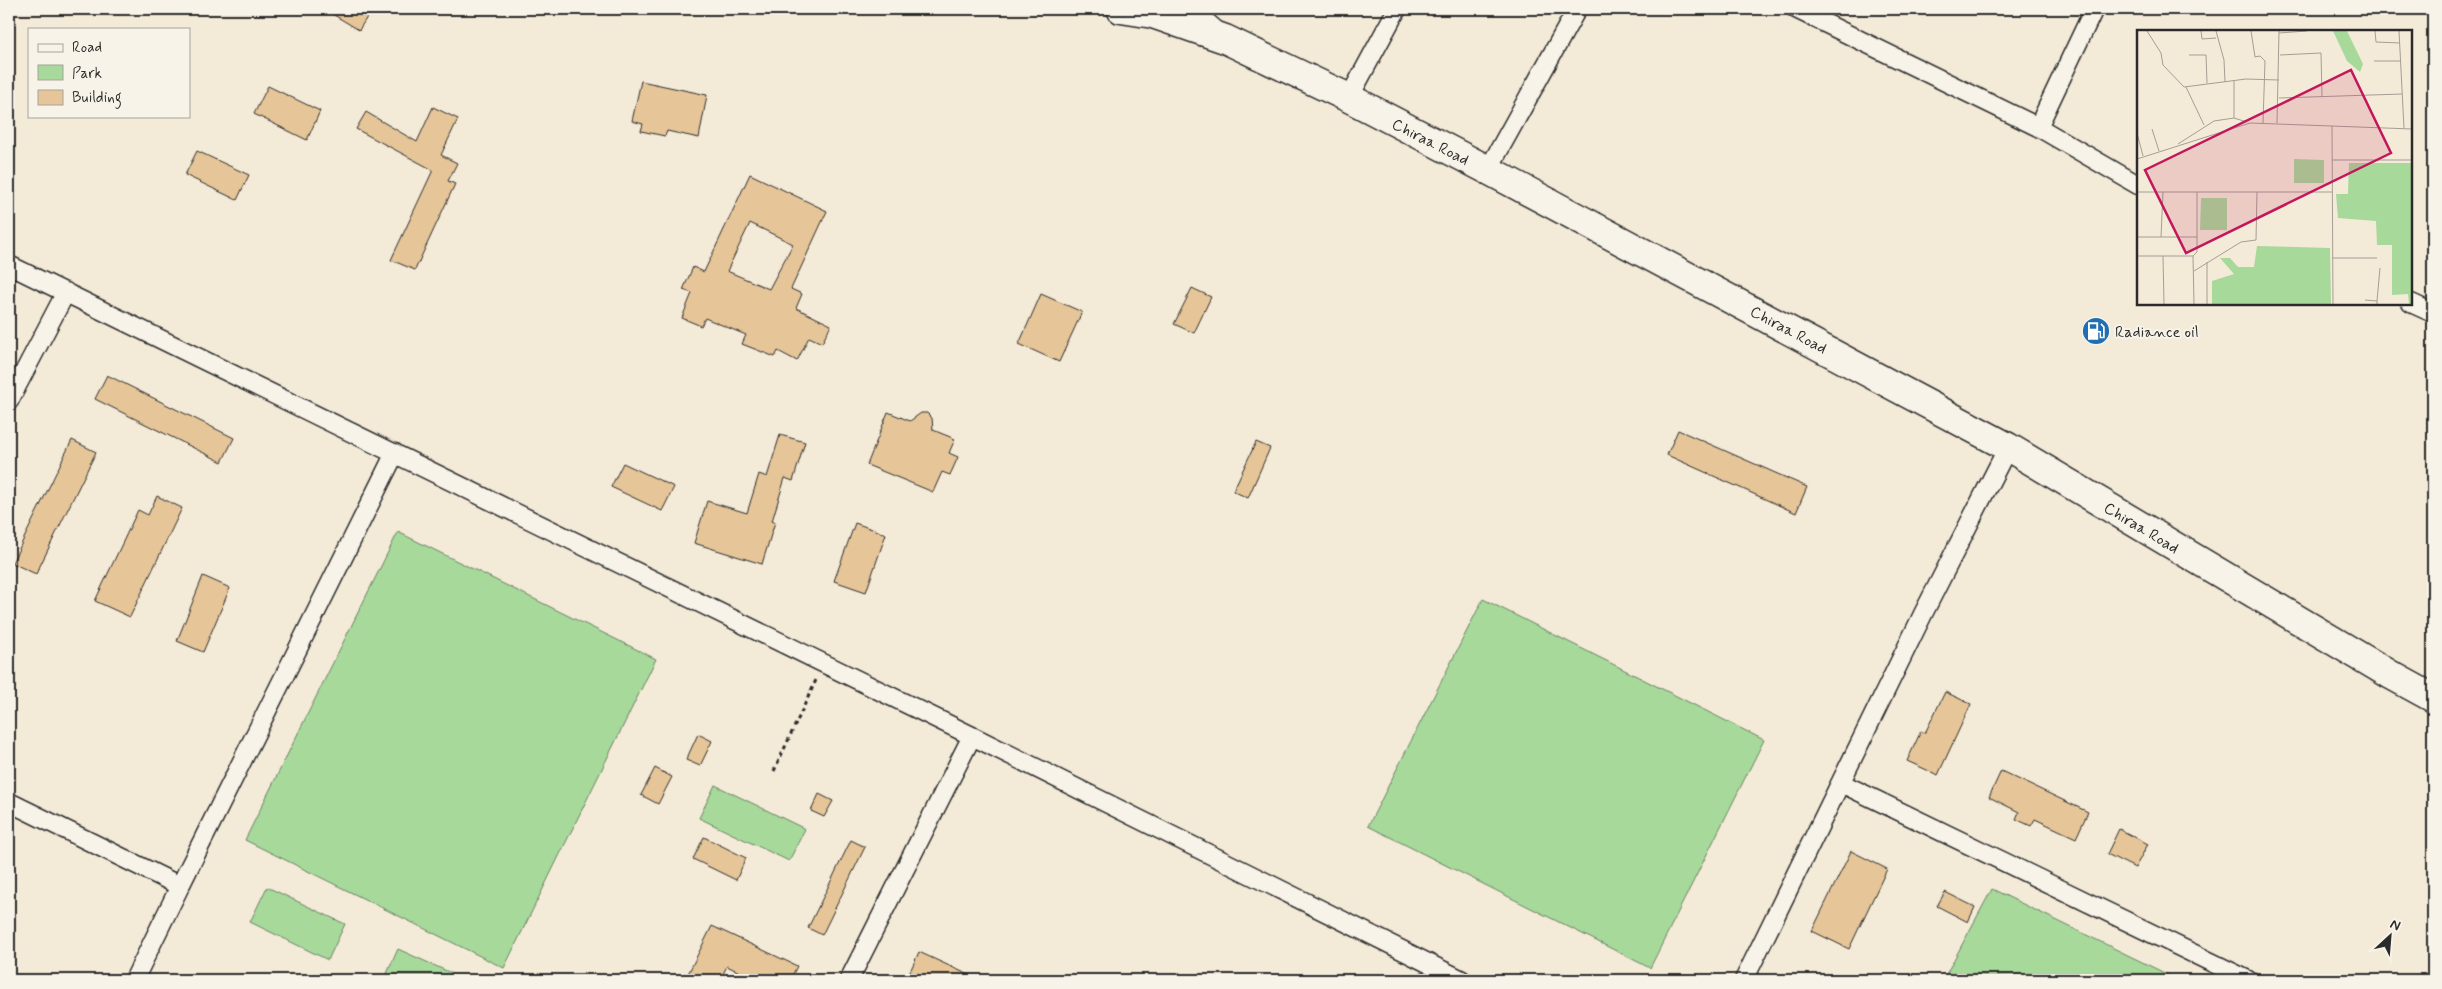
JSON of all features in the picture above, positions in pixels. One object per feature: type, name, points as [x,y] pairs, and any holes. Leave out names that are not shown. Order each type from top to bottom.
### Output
[{"type":"highway","name":"Chiraa Road","points":[[1122,9],[1153,14],[1225,39],[1349,98],[1488,170],[2008,447],[2390,675],[2433,698]]},
{"type":"street","points":[[1192,9],[1225,39]]},
{"type":"street","points":[[1349,98],[1397,9]]},
{"type":"street","points":[[1488,170],[1577,9]]},
{"type":"street","points":[[1796,9],[2038,127],[2137,185]]},
{"type":"street","points":[[2038,127],[2094,9]]},
{"type":"street","points":[[9,265],[972,736],[1462,980]]},
{"type":"street","points":[[9,401],[66,292]]},
{"type":"street","points":[[2412,303],[2433,313]]},
{"type":"street","points":[[1744,980],[1924,612],[2008,447]]},
{"type":"street","points":[[134,980],[395,453]]},
{"type":"street","points":[[849,980],[972,736]]},
{"type":"street","points":[[1841,783],[2248,980]]},
{"type":"street","points":[[9,802],[180,886]]},
{"type":"path","points":[[774,770],[824,664]]},
{"type":"green space","points":[[398,532],[656,659],[504,968],[245,840]]},
{"type":"green space","points":[[1483,599],[1764,740],[1650,968],[1368,826]]},
{"type":"green space","points":[[715,785],[805,829],[789,861],[699,818]]},
{"type":"green space","points":[[267,887],[345,924],[328,960],[250,922]]},
{"type":"green space","points":[[1992,889],[2179,980],[1943,980]]},
{"type":"green space","points":[[398,949],[451,973],[447,980],[384,980]]},
{"type":"building","points":[[324,9],[372,9],[359,30]]},
{"type":"building","points":[[641,81],[707,95],[699,138],[667,131],[665,136],[641,131],[643,124],[632,121]]},
{"type":"building","points":[[268,86],[320,111],[307,140],[254,114]]},
{"type":"building","points":[[433,107],[458,119],[441,155],[457,163],[448,181],[455,184],[415,270],[391,260],[433,170],[356,129],[366,112],[417,142]]},
{"type":"building","points":[[197,151],[249,175],[237,200],[185,175]]},
{"type":"building","points":[[750,174],[827,211],[791,289],[802,294],[796,308],[831,325],[822,343],[809,337],[797,361],[778,351],[775,357],[742,344],[746,335],[705,318],[701,326],[682,318],[692,293],[683,290],[693,267],[704,272]],"holes":[[[750,223],[793,244],[769,289],[727,271]]]},
{"type":"building","points":[[1192,288],[1211,297],[1194,333],[1174,324]]},
{"type":"building","points":[[1041,294],[1082,312],[1059,362],[1019,344]]},
{"type":"building","points":[[107,375],[234,438],[222,462],[95,399]]},
{"type":"building","points":[[888,412],[910,421],[921,413],[927,413],[932,418],[933,430],[955,439],[949,453],[958,457],[950,475],[942,472],[933,492],[867,465]]},
{"type":"building","points":[[1678,430],[1807,487],[1796,513],[1667,455]]},
{"type":"building","points":[[780,435],[805,442],[793,481],[785,478],[772,521],[775,522],[762,564],[694,543],[707,501],[747,513],[759,474],[767,477]]},
{"type":"building","points":[[72,440],[96,452],[36,574],[12,563]]},
{"type":"building","points":[[1256,442],[1270,448],[1248,498],[1233,491]]},
{"type":"building","points":[[623,463],[674,487],[662,511],[611,487]]},
{"type":"building","points":[[157,496],[182,508],[130,617],[95,601],[138,510],[148,515]]},
{"type":"building","points":[[855,523],[886,534],[866,592],[834,581]]},
{"type":"building","points":[[203,576],[230,588],[203,652],[177,641]]},
{"type":"building","points":[[1945,692],[1971,704],[1938,775],[1907,761],[1921,731],[1925,733]]},
{"type":"building","points":[[698,734],[712,741],[700,766],[686,760]]},
{"type":"building","points":[[655,768],[672,777],[658,804],[641,795]]},
{"type":"building","points":[[2001,771],[2088,812],[2076,838],[2035,819],[2031,826],[2016,819],[2019,812],[1989,797]]},
{"type":"building","points":[[819,794],[833,801],[824,817],[811,811]]},
{"type":"building","points":[[2119,829],[2148,844],[2135,868],[2107,854]]},
{"type":"building","points":[[704,837],[746,858],[736,880],[693,859]]},
{"type":"building","points":[[851,840],[865,847],[822,935],[808,928]]},
{"type":"building","points":[[1851,851],[1887,869],[1849,949],[1812,931]]},
{"type":"building","points":[[1945,892],[1975,907],[1968,922],[1937,906]]},
{"type":"building","points":[[712,926],[797,966],[790,980],[756,980],[727,966],[720,980],[685,980]]},
{"type":"building","points":[[919,952],[980,980],[906,980]]},
{"type":"place","name":"Radiance oil","points":[[2096,331]]}]
